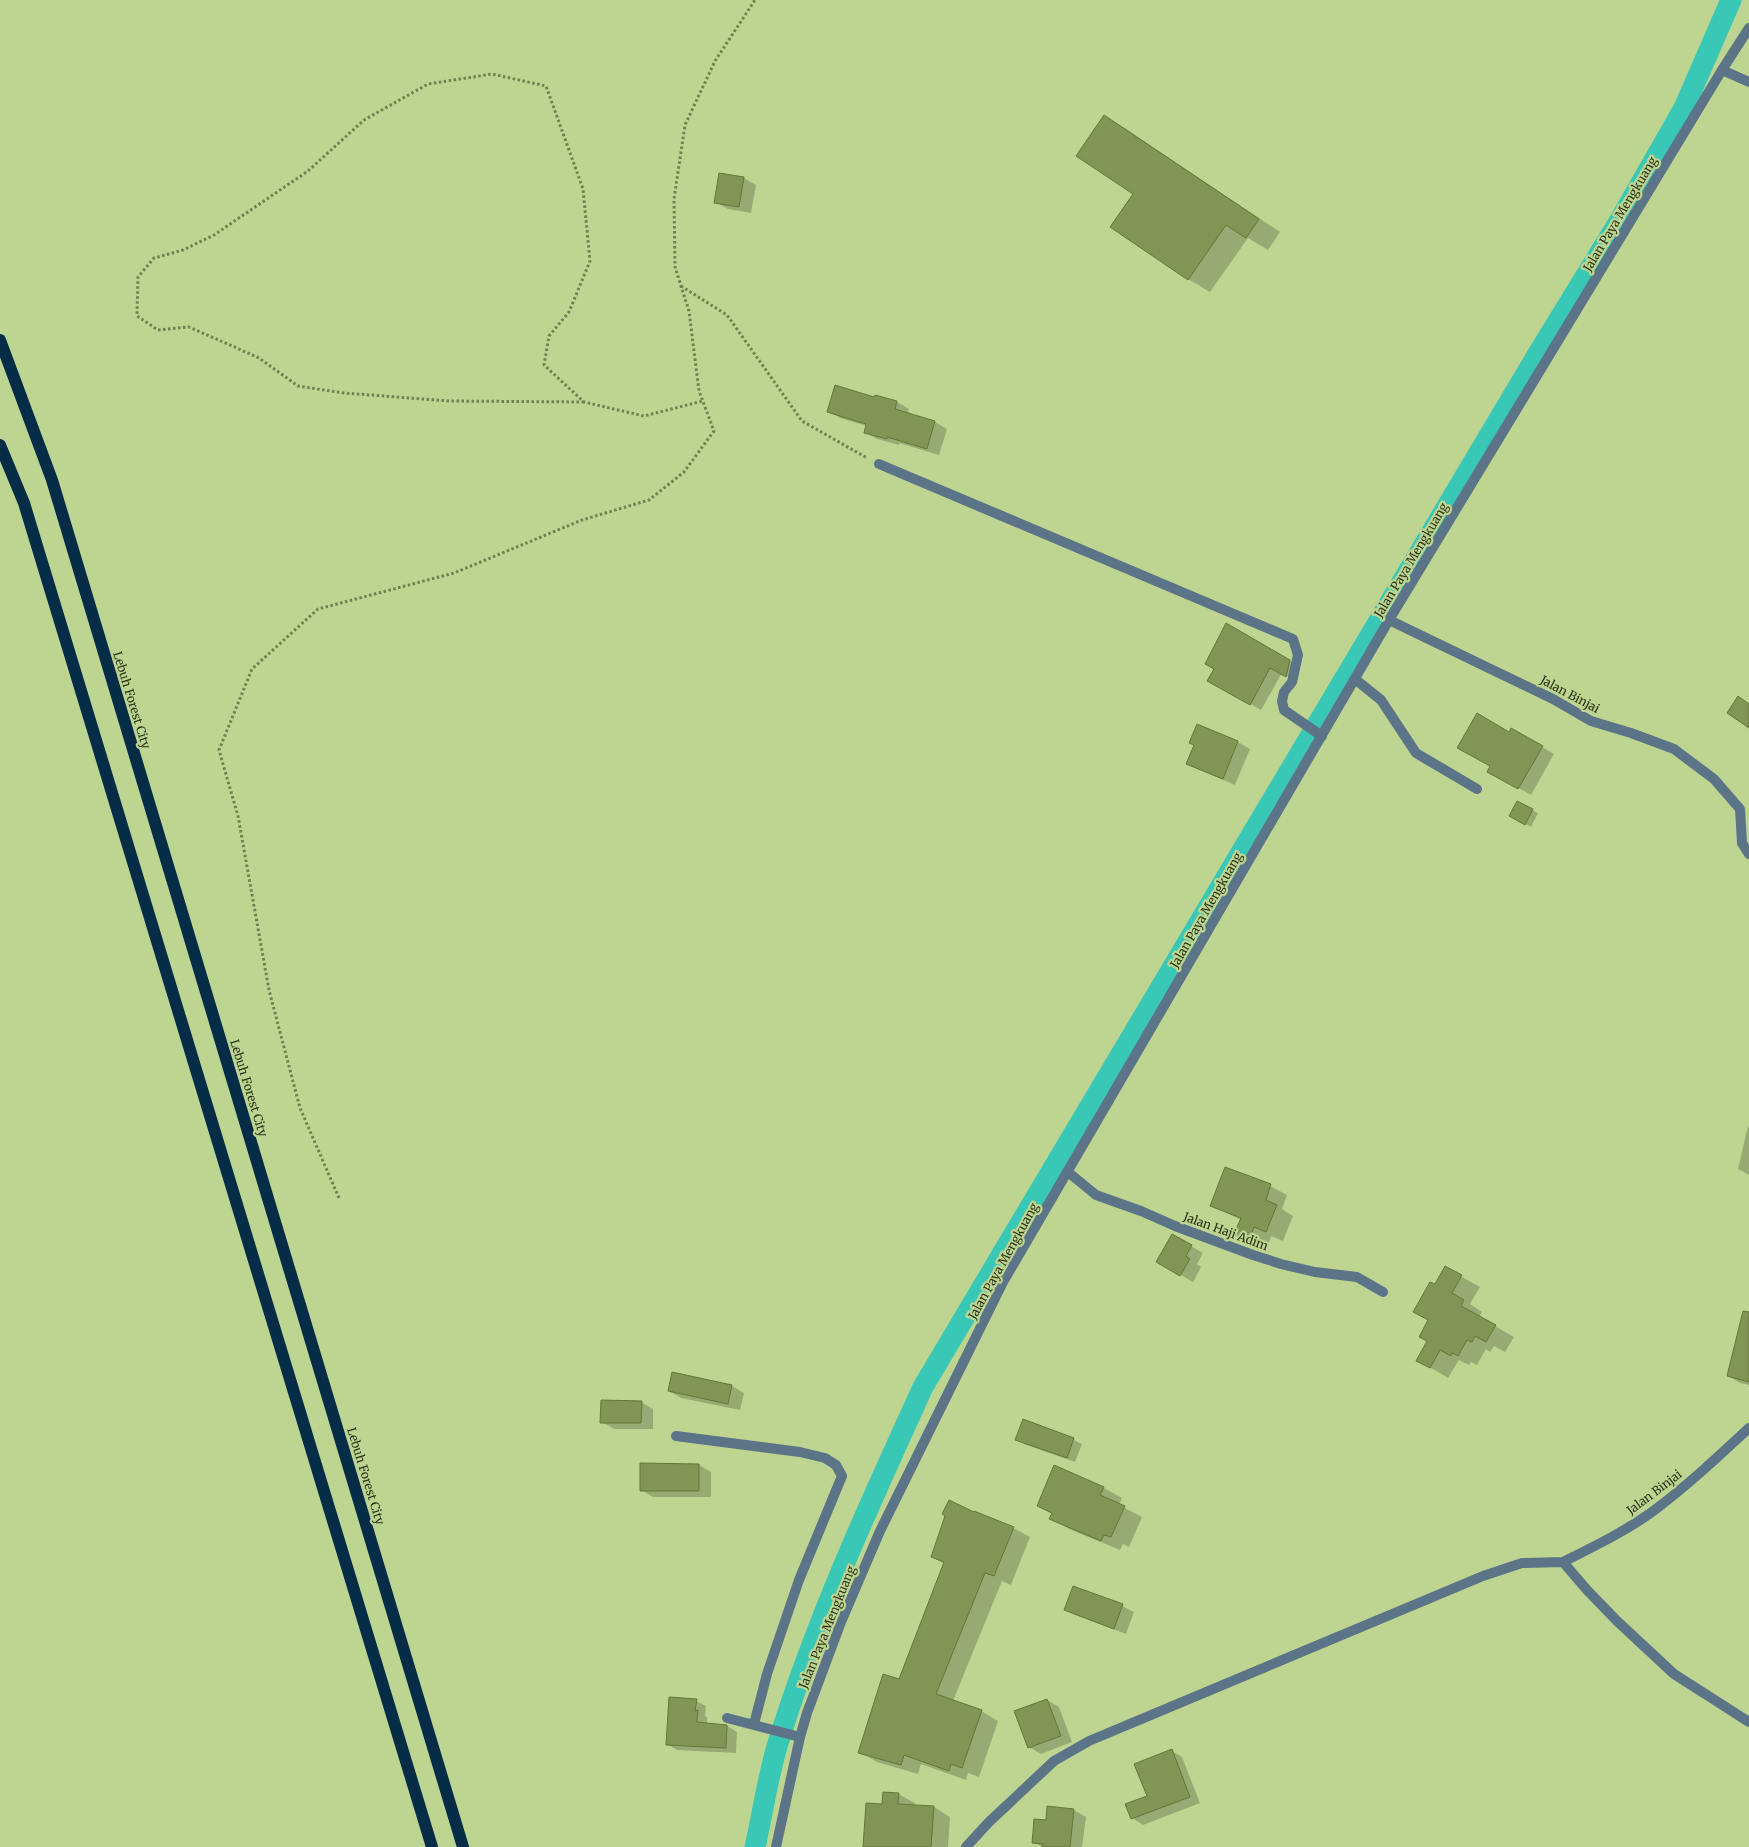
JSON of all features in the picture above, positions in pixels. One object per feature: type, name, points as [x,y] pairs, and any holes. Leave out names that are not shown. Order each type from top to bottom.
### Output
[{"type":"main road","name":"Lebuh Forest City","points":[[0,340],[52,480],[463,1847]]},
{"type":"main road","points":[[0,445],[24,503],[432,1847]]},
{"type":"street","name":"Jalan Paya Mengkuang","points":[[776,1847],[800,1737],[841,1622],[880,1532],[1003,1282],[1389,620],[1749,28]]},
{"type":"street","points":[[1722,70],[1749,82]]},
{"type":"street","points":[[879,464],[1293,639],[1298,654],[1292,682],[1284,692],[1282,701],[1284,710],[1322,736]]},
{"type":"street","name":"Jalan Binjai","points":[[1389,620],[1553,698],[1591,721],[1674,749],[1714,779],[1740,809],[1742,843],[1749,854]]},
{"type":"street","points":[[1355,678],[1381,700],[1416,753],[1477,789]]},
{"type":"street","name":"Jalan Haji Adim","points":[[1068,1172],[1096,1195],[1141,1211],[1175,1226],[1281,1264],[1315,1272],[1357,1278],[1383,1292]]},
{"type":"street","name":"Jalan Binjai","points":[[1563,1562],[1608,1540],[1655,1510],[1749,1428]]},
{"type":"street","points":[[676,1436],[800,1452],[825,1458],[836,1465],[842,1476],[799,1580],[766,1674],[754,1724]]},
{"type":"street","points":[[972,1845],[989,1822],[1054,1761],[1089,1741],[1483,1576],[1522,1563],[1563,1562],[1617,1621],[1674,1674],[1749,1722]]},
{"type":"street","points":[[727,1718],[800,1737]]},
{"type":"path","points":[[339,1198],[300,1108],[269,990],[238,816],[219,750],[252,669],[318,609],[454,572],[582,520],[648,500],[684,472],[714,431],[699,391],[689,310],[676,267],[674,199],[685,125],[715,61],[755,0]]},
{"type":"path","points":[[584,402],[544,365],[549,336],[569,312],[590,261],[583,189],[546,86],[492,74],[428,84],[364,120],[308,170],[214,234],[183,250],[154,258],[138,277],[137,316],[158,330],[189,327],[259,358],[298,386],[344,393],[449,401],[584,402],[644,416],[703,401]]},
{"type":"path","points":[[681,285],[727,315],[802,421],[879,464]]},
{"type":"building","points":[[1104,115],[1259,219],[1246,238],[1226,225],[1188,280],[1110,227],[1133,194],[1076,156]]},
{"type":"building","points":[[719,173],[744,177],[739,207],[714,203]]},
{"type":"building","points":[[835,385],[874,397],[875,395],[897,401],[895,409],[935,421],[927,449],[887,437],[887,439],[864,433],[866,424],[827,412]]},
{"type":"building","points":[[1226,623],[1290,660],[1286,677],[1270,668],[1250,705],[1207,681],[1214,669],[1205,664]]},
{"type":"building","points":[[1738,696],[1749,704],[1749,728],[1727,713]]},
{"type":"building","points":[[1477,713],[1509,732],[1511,728],[1543,746],[1518,789],[1487,772],[1490,766],[1457,748]]},
{"type":"building","points":[[1197,724],[1238,741],[1223,779],[1186,764],[1194,745],[1189,743]]},
{"type":"building","points":[[1517,801],[1533,809],[1525,825],[1509,816]]},
{"type":"building","points":[[1225,1167],[1271,1184],[1266,1200],[1277,1205],[1266,1232],[1254,1227],[1250,1240],[1234,1234],[1241,1218],[1210,1206]]},
{"type":"building","points":[[1172,1234],[1192,1245],[1186,1256],[1190,1259],[1180,1276],[1156,1262]]},
{"type":"building","points":[[1445,1266],[1462,1275],[1452,1293],[1464,1300],[1461,1306],[1496,1325],[1486,1342],[1475,1336],[1472,1342],[1467,1340],[1458,1356],[1452,1353],[1451,1356],[1440,1350],[1430,1368],[1416,1361],[1427,1341],[1419,1337],[1428,1320],[1413,1312],[1430,1282],[1435,1284]]},
{"type":"building","points":[[1743,1311],[1749,1312],[1749,1382],[1727,1376]]},
{"type":"building","points":[[672,1372],[732,1385],[728,1404],[668,1391]]},
{"type":"building","points":[[601,1400],[642,1401],[641,1423],[600,1423]]},
{"type":"building","points":[[1023,1419],[1074,1438],[1067,1458],[1015,1440]]},
{"type":"building","points":[[640,1463],[699,1464],[699,1491],[640,1491]]},
{"type":"building","points":[[1054,1465],[1104,1487],[1100,1495],[1125,1506],[1111,1537],[1104,1535],[1101,1541],[1049,1519],[1052,1513],[1037,1506]]},
{"type":"building","points":[[949,1500],[1014,1527],[994,1576],[985,1573],[936,1694],[982,1710],[962,1768],[951,1764],[949,1771],[904,1755],[901,1765],[858,1753],[883,1674],[899,1679],[944,1562],[931,1557],[945,1516],[942,1514]]},
{"type":"building","points":[[1073,1586],[1123,1604],[1114,1629],[1064,1610]]},
{"type":"building","points":[[669,1697],[697,1699],[695,1711],[698,1710],[697,1722],[727,1725],[726,1748],[666,1745]]},
{"type":"building","points":[[1047,1699],[1061,1736],[1028,1748],[1014,1711]]},
{"type":"building","points":[[1172,1749],[1190,1797],[1131,1819],[1125,1804],[1147,1796],[1134,1764]]},
{"type":"building","points":[[883,1792],[899,1793],[898,1804],[934,1806],[931,1847],[863,1847],[866,1803],[882,1804]]},
{"type":"building","points":[[1047,1806],[1074,1809],[1070,1847],[1042,1847],[1043,1844],[1032,1843],[1034,1819],[1046,1820]]},
{"type":"waterway","points":[[755,1847],[775,1753],[810,1650],[845,1561],[923,1387],[1533,362],[1620,220],[1684,108],[1731,0]]}]
